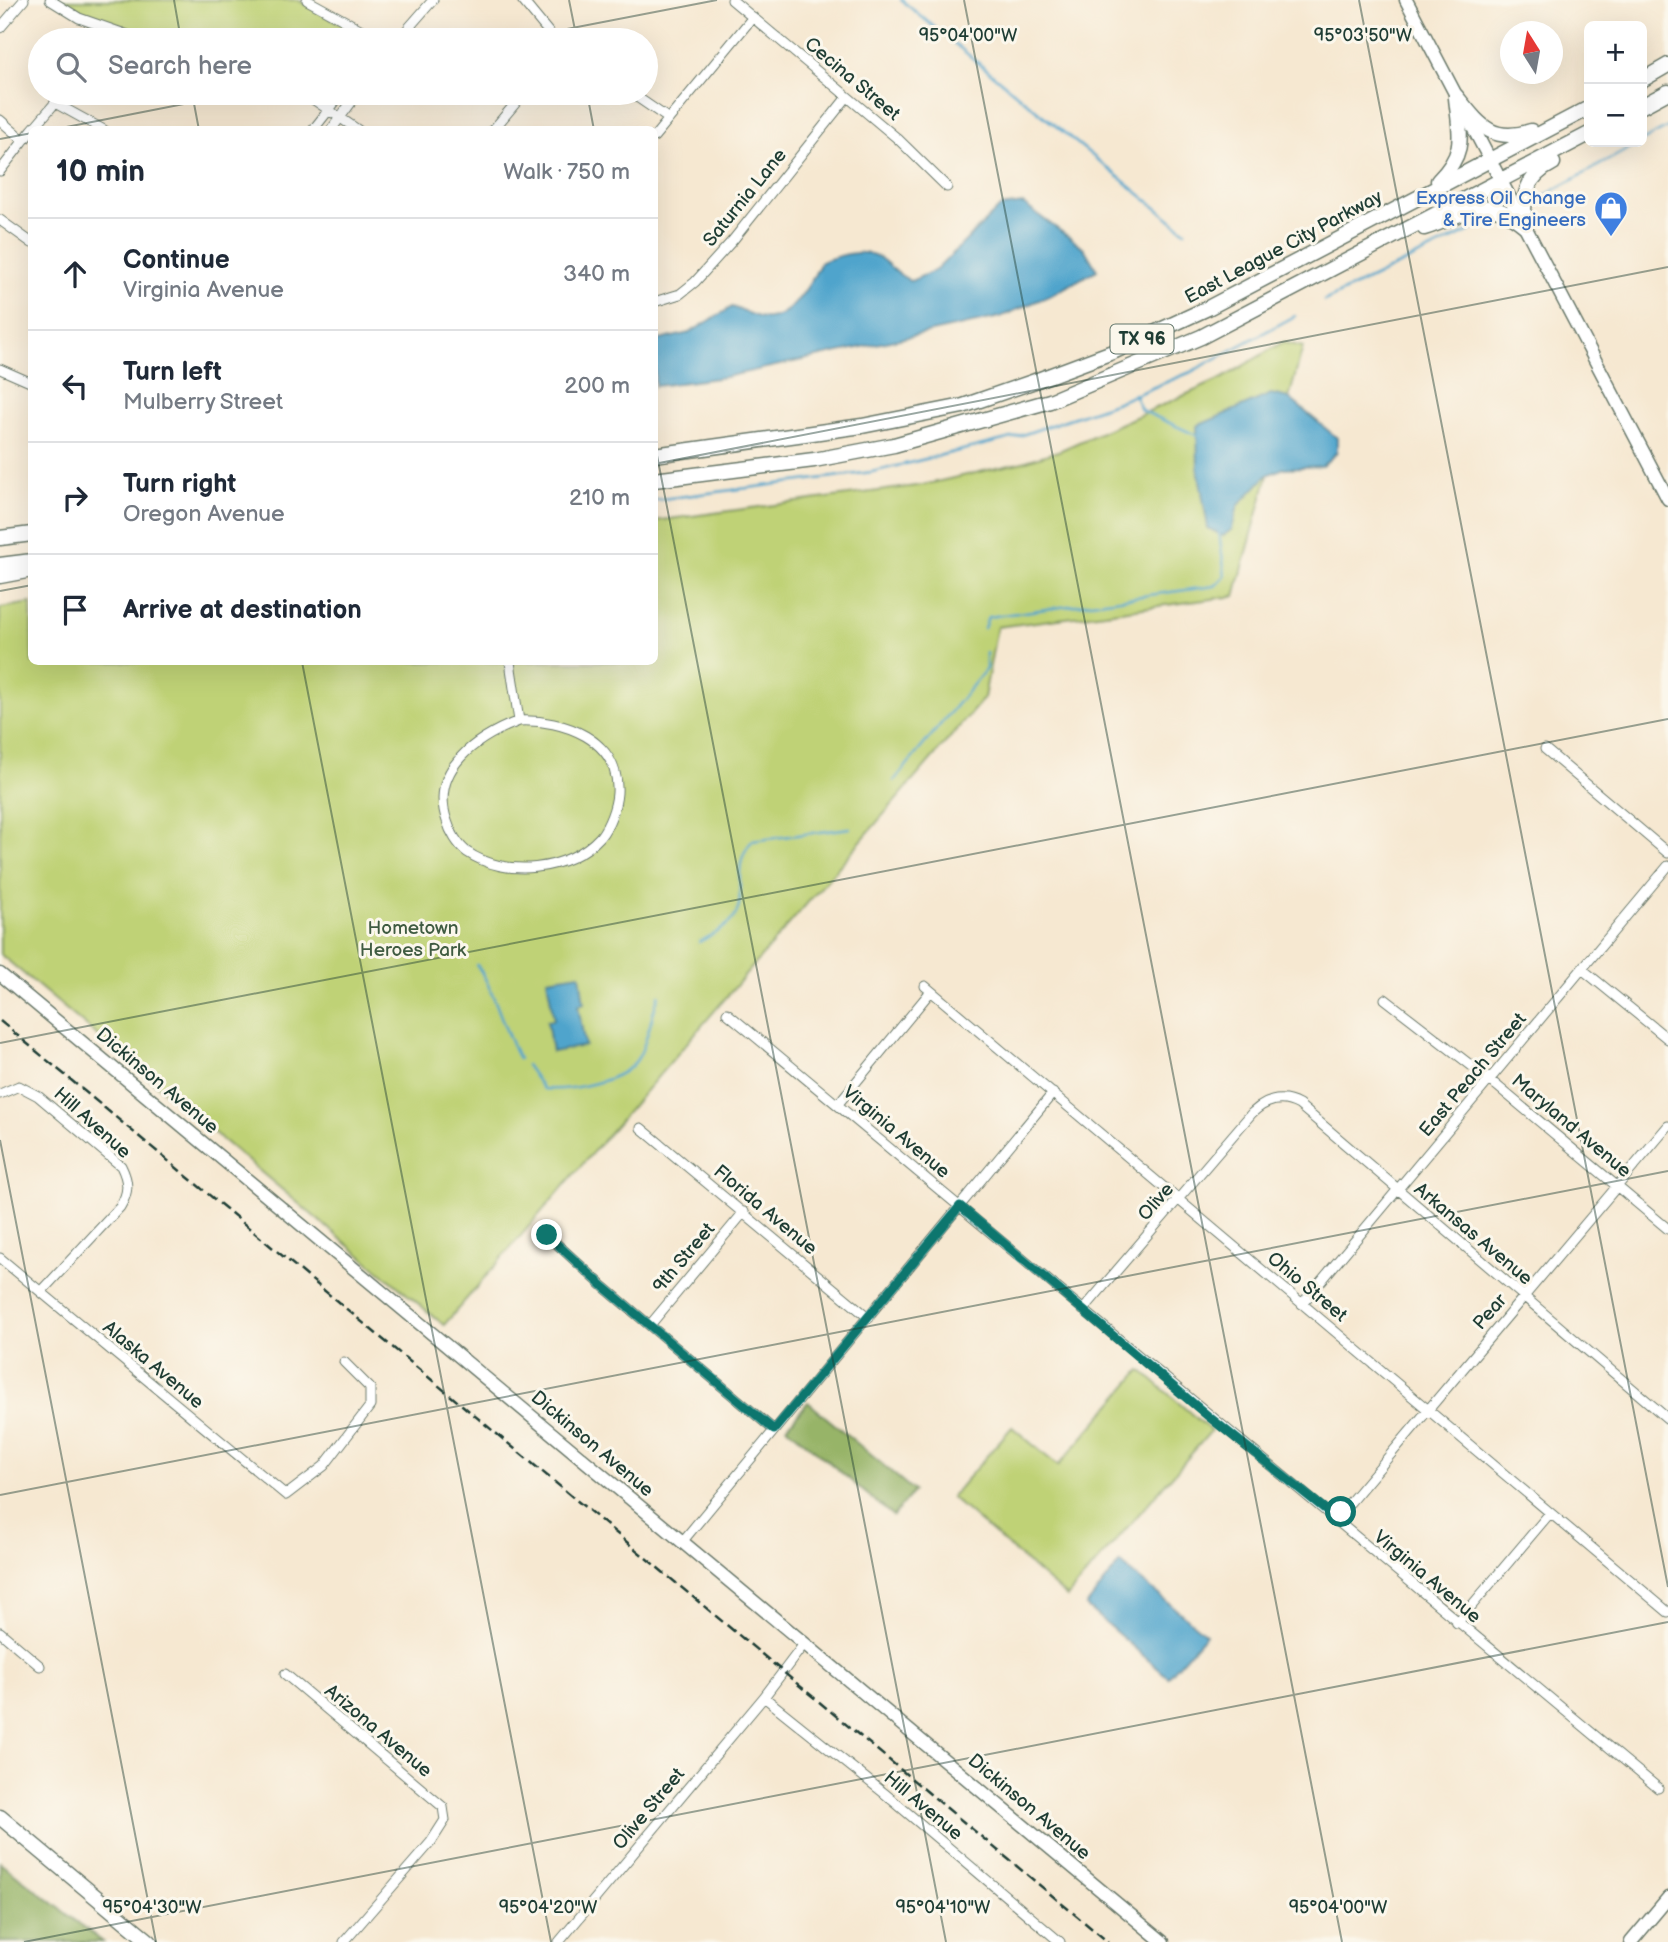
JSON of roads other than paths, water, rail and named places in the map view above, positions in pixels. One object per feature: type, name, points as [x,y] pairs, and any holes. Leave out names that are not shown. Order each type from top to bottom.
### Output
[{"type":"main road","points":[[1647,77],[1668,65]]},
{"type":"main road","points":[[1647,104],[1668,92]]},
{"type":"main road","points":[[1456,96],[1480,124],[1499,135],[1515,136],[1565,120]]},
{"type":"main road","points":[[1428,192],[1458,157],[1461,146],[1456,96]]},
{"type":"main road","name":"East League City Parkway","points":[[658,454],[862,426],[962,406],[1150,335],[1584,110]]},
{"type":"main road","name":"TX 96","points":[[658,480],[856,453],[1013,414],[1156,358],[1584,137]]},
{"type":"main road","points":[[1524,225],[1524,194],[1533,177],[1543,168],[1584,147]]},
{"type":"main road","points":[[1393,237],[1482,205],[1499,209],[1524,225]]},
{"type":"main road","points":[[0,530],[28,533]]},
{"type":"main road","points":[[0,538],[28,534]]},
{"type":"main road","points":[[0,565],[28,562]]},
{"type":"main road","points":[[0,576],[28,571]]},
{"type":"main road","points":[[0,1817],[150,1942]]},
{"type":"street","points":[[0,28],[24,0]]},
{"type":"street","points":[[50,0],[79,18],[108,28]]},
{"type":"street","points":[[307,0],[358,28]]},
{"type":"street","points":[[408,28],[433,0]]},
{"type":"street","points":[[522,0],[545,28]]},
{"type":"street","name":"Cecina Street","points":[[732,0],[898,139],[947,187]]},
{"type":"street","points":[[1406,0],[1668,499]]},
{"type":"street","points":[[658,132],[753,17]]},
{"type":"street","name":"Saturnia Lane","points":[[658,301],[680,294],[695,282],[733,240],[847,97]]},
{"type":"street","points":[[35,126],[53,105]]},
{"type":"street","points":[[59,105],[97,126]]},
{"type":"street","points":[[322,105],[352,126]]},
{"type":"street","points":[[316,126],[332,105]]},
{"type":"street","points":[[334,126],[349,105]]},
{"type":"street","points":[[496,126],[514,105]]},
{"type":"street","points":[[649,105],[669,119]]},
{"type":"street","points":[[0,120],[23,140]]},
{"type":"street","points":[[0,171],[28,134]]},
{"type":"street","points":[[0,220],[28,240]]},
{"type":"street","points":[[0,369],[28,381]]},
{"type":"street","points":[[510,665],[519,721]]},
{"type":"street","points":[[519,721],[557,723],[583,733],[604,751],[617,776],[615,807],[600,836],[564,859],[533,867],[495,865],[465,851],[449,828],[444,807],[445,783],[463,753],[488,734],[519,721]]},
{"type":"street","points":[[1545,749],[1668,853]]},
{"type":"street","name":"East Peach Street","points":[[1302,1304],[1668,866]]},
{"type":"street","points":[[1582,968],[1668,1039]]},
{"type":"street","name":"Dickinson Avenue","points":[[0,974],[1163,1942]]},
{"type":"street","name":"Ohio Street","points":[[838,1104],[928,988],[1668,1612]]},
{"type":"street","name":"Maryland Avenue","points":[[1385,999],[1490,1080],[1668,1229]]},
{"type":"street","name":"Virginia Avenue","points":[[727,1013],[1658,1788]]},
{"type":"street","name":"Hill Avenue","points":[[0,1094],[19,1086],[38,1096],[121,1166],[128,1179],[127,1196],[120,1208],[41,1292]]},
{"type":"street","points":[[682,1542],[1053,1093]]},
{"type":"street","name":"Arkansas Avenue","points":[[1252,1113],[1272,1100],[1287,1100],[1298,1105],[1668,1419]]},
{"type":"street","name":"Olive","points":[[1083,1310],[1252,1113]]},
{"type":"street","name":"Pear","points":[[1336,1518],[1668,1126]]},
{"type":"street","name":"Florida Avenue","points":[[640,1128],[869,1318]]},
{"type":"street","name":"9th Street","points":[[650,1325],[744,1213]]},
{"type":"street","points":[[547,1235],[774,1430]]},
{"type":"street","name":"Alaska Avenue","points":[[0,1258],[286,1495],[324,1466],[370,1406],[370,1388],[344,1362]]},
{"type":"street","points":[[1457,1623],[1550,1513]]},
{"type":"street","points":[[0,1632],[40,1666]]},
{"type":"street","name":"Olive Street","points":[[559,1942],[764,1697],[804,1644]]},
{"type":"street","name":"Arizona Avenue","points":[[285,1674],[443,1807],[445,1820],[431,1842],[344,1942]]},
{"type":"street","name":"Hill Avenue","points":[[764,1697],[884,1793],[1060,1942]]},
{"type":"street","points":[[1631,1942],[1668,1898]]},
{"type":"water","points":[[1023,204],[1084,248],[1097,270],[1053,294],[1000,317],[725,377],[658,386],[658,340],[689,333],[732,307],[764,318],[774,317],[791,307],[798,299],[821,262],[845,255],[862,253],[877,256],[911,281],[936,270],[1000,207]]},
{"type":"water","points":[[1271,394],[1289,398],[1337,438],[1337,452],[1322,466],[1284,468],[1267,475],[1238,506],[1232,529],[1223,536],[1208,528],[1198,469],[1197,426]]},
{"type":"water","points":[[580,974],[584,1003],[578,1005],[585,1046],[552,1052],[547,1021],[554,1020],[547,979]]},
{"type":"water","points":[[1120,1563],[1206,1634],[1168,1677],[1086,1606]]},
{"type":"waterway","points":[[901,0],[1185,231]]},
{"type":"waterway","points":[[1647,138],[1668,127]]},
{"type":"waterway","points":[[1540,198],[1632,147]]},
{"type":"waterway","points":[[1324,301],[1486,223]]},
{"type":"waterway","points":[[658,499],[872,472],[1016,437],[1115,403],[1191,372],[1295,316]]},
{"type":"waterway","points":[[1134,394],[1141,410],[1198,436]]},
{"type":"waterway","points":[[984,628],[988,617],[1215,586],[1225,576],[1219,532]]},
{"type":"waterway","points":[[894,781],[986,669],[986,653]]},
{"type":"waterway","points":[[699,942],[725,927],[737,912],[741,862],[752,841],[850,828]]},
{"type":"waterway","points":[[477,965],[490,988],[519,1059]]},
{"type":"waterway","points":[[526,1065],[543,1089],[581,1086],[621,1073],[631,1066],[642,1051],[659,995]]},
{"type":"railway","points":[[0,1021],[1108,1942]]},
{"type":"place","name":"Express Oil Change & Tire Engineers","points":[[1611,238]]},
{"type":"park label","name":"Hometown Heroes Park","points":[[413,938]]}]
